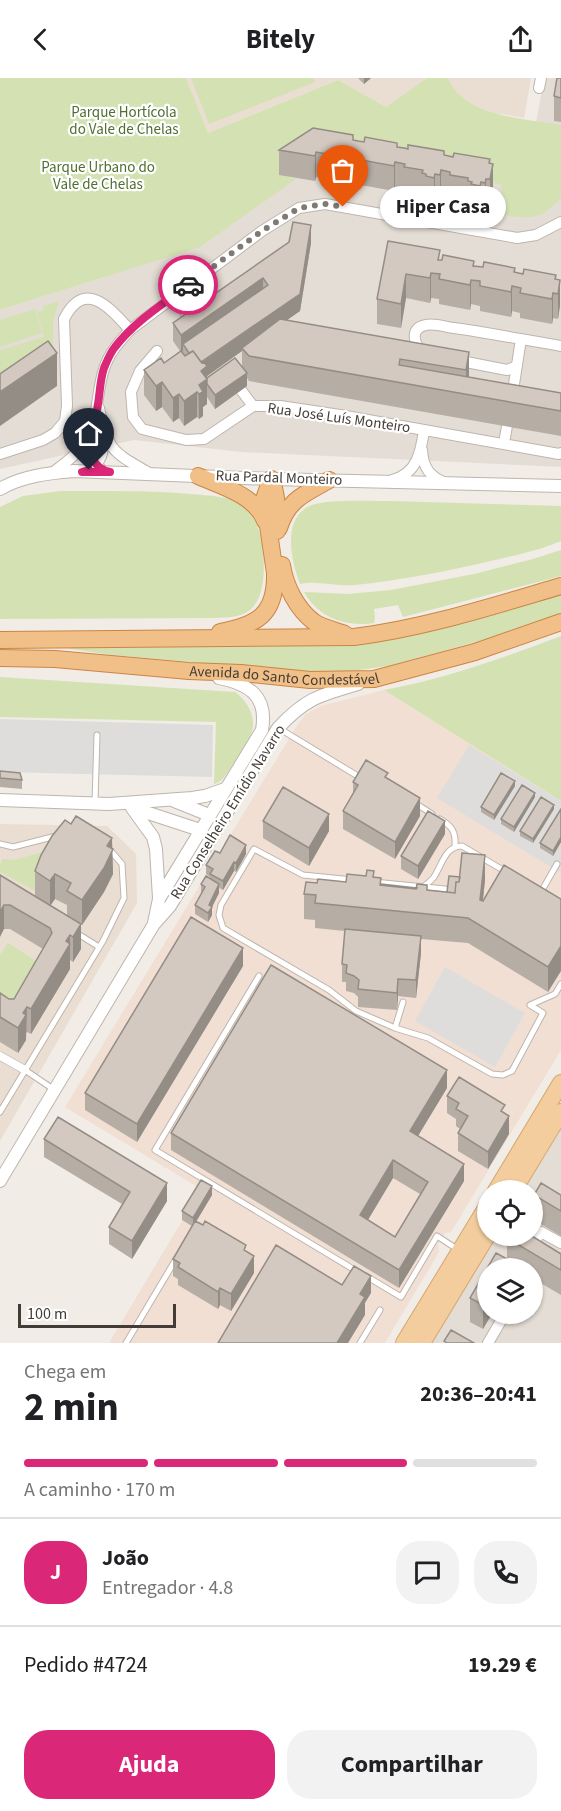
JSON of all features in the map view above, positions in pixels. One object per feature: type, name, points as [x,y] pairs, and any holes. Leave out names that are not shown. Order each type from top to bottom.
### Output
[{"type":"highway","points":[[175,639],[248,625],[265,612],[270,604],[276,583],[273,532],[263,515],[237,493],[198,476]]},
{"type":"highway","points":[[271,479],[264,499],[286,585],[297,604],[316,623],[354,638]]},
{"type":"highway","points":[[273,532],[291,504],[329,480]]},
{"type":"highway","name":"Avenida do Santo Condestável","points":[[0,640],[354,638],[439,620],[561,586]]},
{"type":"highway","name":"Avenida do Santo Condestável","points":[[0,658],[55,659],[310,680],[374,679],[475,652],[561,622]]},
{"type":"main road","points":[[503,1180],[561,1083]]},
{"type":"main road","points":[[520,1180],[561,1112]]},
{"type":"main road","points":[[404,1343],[477,1222]]},
{"type":"main road","points":[[422,1343],[481,1246]]},
{"type":"street","points":[[110,472],[97,465],[92,453],[98,426],[101,381],[114,349],[130,330],[174,296],[262,231],[299,208],[325,204],[517,238],[536,235],[561,222]]},
{"type":"street","points":[[174,296],[194,326]]},
{"type":"street","points":[[0,454],[55,434],[65,421],[67,406],[64,319],[70,308],[78,301],[87,298],[96,300],[107,306],[130,330]]},
{"type":"street","points":[[517,366],[507,370],[424,355],[416,347],[414,339],[417,329],[426,325],[561,346]]},
{"type":"street","points":[[510,409],[517,398],[517,366],[521,339]]},
{"type":"street","name":"Rua José Luís Monteiro","points":[[157,351],[140,371],[131,392],[133,417],[142,429],[186,440],[204,439],[253,406],[292,408],[561,453]]},
{"type":"street","points":[[241,390],[253,406]]},
{"type":"street","points":[[52,473],[70,459],[98,426]]},
{"type":"street","points":[[98,426],[114,450],[151,474]]},
{"type":"street","points":[[504,443],[507,426]]},
{"type":"street","points":[[424,430],[422,444],[424,466],[430,474],[448,483]]},
{"type":"street","points":[[386,482],[409,473],[416,463],[422,444]]},
{"type":"street","points":[[82,472],[97,465]]},
{"type":"street","name":"Rua Pardal Monteiro","points":[[0,489],[31,477],[52,473],[82,472],[561,486]]},
{"type":"street","name":"Rua Conselheiro Emídio Navarro","points":[[154,924],[159,899],[262,730],[264,713],[261,703],[247,687],[235,681],[189,671]]},
{"type":"street","name":"Rua Conselheiro Emídio Navarro","points":[[0,1181],[154,924],[170,906],[278,728],[306,702],[324,694],[374,679]]},
{"type":"street","points":[[109,804],[205,796],[225,789]]},
{"type":"street","points":[[0,800],[109,804],[132,808],[200,830]]},
{"type":"street","points":[[172,800],[209,815]]},
{"type":"street","points":[[132,808],[153,837],[156,849],[159,899]]},
{"type":"street","points":[[0,1056],[25,1070]]},
{"type":"street","points":[[543,1233],[561,1243]]},
{"type":"street","points":[[488,1343],[499,1324]]},
{"type":"lane","points":[[278,728],[356,776]]},
{"type":"lane","points":[[95,803],[97,735]]},
{"type":"lane","points":[[405,798],[451,825],[456,837],[454,846],[448,851],[433,879],[423,887]]},
{"type":"lane","points":[[407,805],[454,832]]},
{"type":"lane","points":[[200,830],[217,828],[209,815]]},
{"type":"lane","points":[[0,844],[14,847],[58,836]]},
{"type":"lane","points":[[0,1112],[99,947],[124,898],[122,864],[103,843]]},
{"type":"lane","points":[[454,846],[462,846],[514,876]]},
{"type":"lane","points":[[357,881],[303,875],[254,849],[221,905],[219,915],[223,928],[329,990],[356,1011],[395,1028],[428,1038],[492,1074],[503,1075],[512,1071],[543,1013],[530,1005],[555,994],[561,984]]},
{"type":"lane","points":[[541,892],[557,864]]},
{"type":"lane","points":[[498,881],[504,871]]},
{"type":"lane","points":[[368,882],[445,889],[444,901]]},
{"type":"lane","points":[[532,886],[551,898]]},
{"type":"lane","points":[[70,929],[99,947]]},
{"type":"lane","points":[[259,976],[155,1150],[401,1297],[437,1236],[460,1250]]},
{"type":"lane","points":[[395,1028],[403,1002]]},
{"type":"lane","points":[[25,1070],[55,1090]]},
{"type":"lane","points":[[126,1343],[180,1252]]},
{"type":"lane","points":[[360,1343],[380,1310]]},
{"type":"shaded area","points":[[186,78],[427,78],[386,107],[338,80],[208,133]]},
{"type":"shaded area","points":[[448,78],[531,78],[524,118],[495,113],[478,107],[461,98],[450,85]]},
{"type":"shaded area","points":[[544,78],[561,78],[561,467],[241,452],[134,440],[0,469],[0,310],[108,276],[295,178],[279,175],[314,152],[502,185],[525,186]]},
{"type":"shaded area","points":[[384,690],[561,801],[561,1050],[482,1180],[477,1180],[477,1189],[451,1232],[445,1233],[438,1245],[439,1252],[385,1343],[109,1343],[201,1189],[65,1107],[298,724],[305,715],[321,706]]},
{"type":"shaded area","points":[[0,719],[213,725],[212,777],[0,772]]},
{"type":"shaded area","points":[[469,745],[561,801],[561,873],[437,798]]},
{"type":"shaded area","points":[[0,824],[107,826],[136,854],[137,903],[0,1141]]},
{"type":"shaded area","points":[[445,967],[525,1013],[495,1067],[415,1021]]},
{"type":"shaded area","points":[[561,1125],[561,1343],[429,1343],[477,1263],[477,1324],[543,1324],[543,1258],[480,1258],[487,1246],[543,1246],[543,1180],[527,1180]]},
{"type":"green space","name":"Parque Urbano do Vale de Chelas","points":[[0,78],[186,78],[208,133],[338,80],[386,107],[427,78],[448,78],[455,91],[467,101],[481,108],[514,118],[561,125],[561,198],[547,210],[535,216],[503,215],[506,198],[500,196],[502,185],[314,152],[279,174],[296,179],[200,247],[0,310]]},
{"type":"green space","points":[[191,78],[313,78],[315,82],[209,124]]},
{"type":"green space","points":[[59,301],[53,321],[53,366],[0,401],[0,350],[44,337],[37,312],[44,310],[43,306]]},
{"type":"green space","points":[[35,309],[42,333],[0,347],[0,320]]},
{"type":"green space","points":[[61,491],[185,493],[221,497],[238,503],[251,514],[262,542],[264,566],[258,599],[245,613],[215,618],[0,619],[0,507],[23,496]]},
{"type":"green space","points":[[392,501],[561,506],[561,541],[537,550],[408,578],[355,585],[300,584],[291,540],[292,529],[302,511],[319,503]]},
{"type":"green space","points":[[561,550],[561,576],[403,617],[398,605],[374,609],[374,623],[353,624],[334,619],[317,608],[304,592],[348,594],[391,590],[474,574]]},
{"type":"green space","points":[[561,591],[561,615],[501,635],[388,666],[330,674],[112,655],[58,647],[300,644]]},
{"type":"green space","points":[[561,636],[561,801],[384,690],[452,674]]},
{"type":"green space","points":[[0,677],[235,692],[251,712],[252,731],[247,743],[226,775],[214,784],[216,722],[0,717]]},
{"type":"green space","points":[[57,848],[35,891],[0,872],[3,859],[14,860]]},
{"type":"green space","points":[[8,943],[38,962],[9,1009],[0,1003],[0,955]]},
{"type":"building","points":[[557,78],[561,78],[561,98],[554,96]]},
{"type":"building","points":[[313,128],[353,135],[353,140],[358,141],[364,142],[365,137],[397,143],[397,147],[408,149],[408,145],[444,151],[444,155],[453,157],[454,153],[490,159],[489,163],[493,164],[490,179],[486,179],[485,183],[481,182],[480,186],[471,184],[468,178],[450,175],[450,172],[441,170],[440,175],[435,174],[434,178],[426,176],[422,173],[423,170],[404,167],[405,164],[395,162],[394,166],[361,160],[362,155],[350,153],[350,158],[316,152],[315,156],[279,150]]},
{"type":"building","points":[[293,222],[311,225],[300,294],[201,362],[193,351],[189,353],[183,344],[268,285],[263,278],[181,335],[173,323],[289,242]]},
{"type":"building","points":[[388,241],[440,250],[438,260],[442,260],[443,255],[474,261],[473,266],[483,267],[484,262],[515,268],[514,272],[523,274],[524,269],[556,275],[555,279],[560,280],[558,294],[553,293],[552,299],[520,293],[521,288],[512,286],[511,292],[480,286],[480,281],[471,280],[470,285],[439,279],[440,274],[431,273],[430,278],[406,274],[401,304],[377,299]]},
{"type":"building","points":[[280,319],[469,352],[466,370],[400,359],[399,365],[561,393],[561,411],[249,356],[242,348]]},
{"type":"building","points":[[48,341],[57,353],[0,392],[0,374]]},
{"type":"building","points":[[181,351],[185,356],[193,351],[207,366],[201,371],[207,379],[199,385],[203,392],[199,394],[197,392],[184,401],[179,394],[173,398],[162,382],[156,386],[144,370],[161,358],[164,363]]},
{"type":"building","points":[[235,358],[247,373],[215,395],[207,384],[207,378]]},
{"type":"building","points":[[366,760],[388,773],[385,777],[420,798],[395,842],[343,811],[358,785],[353,782]]},
{"type":"building","points":[[0,771],[20,773],[22,780],[0,778]]},
{"type":"building","points":[[501,773],[515,781],[494,815],[481,807]]},
{"type":"building","points":[[522,785],[535,793],[514,827],[501,819]]},
{"type":"building","points":[[283,787],[329,814],[309,848],[263,821]]},
{"type":"building","points":[[541,797],[554,805],[533,839],[520,831]]},
{"type":"building","points":[[561,809],[561,837],[553,851],[540,843]]},
{"type":"building","points":[[428,811],[445,821],[418,866],[401,856]]},
{"type":"building","points":[[76,816],[112,838],[107,846],[113,849],[104,868],[82,900],[67,891],[71,883],[55,874],[50,881],[35,871],[52,836],[65,820],[71,824]]},
{"type":"building","points":[[230,835],[246,845],[223,881],[210,874],[213,869],[206,865],[215,851],[220,853]]},
{"type":"building","points":[[462,853],[485,855],[480,900],[483,901],[504,865],[561,899],[561,946],[548,967],[468,918],[315,903],[316,895],[304,894],[306,882],[317,883],[318,879],[346,882],[347,874],[366,876],[367,870],[374,871],[373,877],[381,878],[380,885],[416,889],[417,884],[427,885],[427,890],[455,893],[456,882],[459,882]]},
{"type":"building","points":[[0,875],[81,924],[73,937],[70,935],[66,941],[70,944],[31,1009],[27,1007],[23,1013],[26,1015],[18,1028],[0,1017],[0,993],[9,999],[14,999],[52,933],[50,928],[10,905],[4,905],[0,912]]},
{"type":"building","points":[[206,876],[219,884],[209,905],[212,907],[208,913],[195,905],[205,887],[201,884]]},
{"type":"building","points":[[449,876],[460,877],[459,882],[456,882],[455,893],[447,892]]},
{"type":"building","points":[[381,884],[417,888],[416,889]]},
{"type":"building","points":[[191,917],[243,948],[137,1124],[85,1093]]},
{"type":"building","points":[[345,929],[421,936],[416,980],[398,979],[397,993],[358,989],[359,980],[346,973],[347,965],[342,964]]},
{"type":"building","points":[[271,965],[447,1070],[410,1131],[464,1164],[399,1270],[171,1133]],"holes":[[[393,1160],[428,1182],[395,1237],[360,1215]]]},
{"type":"building","points":[[459,1077],[505,1105],[501,1111],[509,1116],[488,1152],[458,1133],[468,1116],[456,1109],[459,1103],[447,1096]]},
{"type":"building","points":[[58,1117],[167,1183],[132,1241],[109,1227],[130,1192],[44,1139]]},
{"type":"building","points":[[201,1180],[212,1186],[193,1218],[182,1211]]},
{"type":"building","points":[[543,1184],[561,1195],[561,1211],[543,1200]]},
{"type":"building","points":[[195,1221],[203,1225],[205,1221],[246,1245],[244,1250],[254,1256],[231,1294],[220,1288],[218,1292],[178,1267],[180,1263],[173,1259]]},
{"type":"building","points":[[543,1243],[561,1254],[561,1270],[543,1258],[520,1246],[543,1246]]},
{"type":"building","points":[[276,1245],[342,1285],[354,1266],[371,1276],[360,1294],[365,1297],[337,1343],[218,1343]]},
{"type":"building","points":[[496,1253],[505,1258],[493,1258]]},
{"type":"building","points":[[477,1286],[477,1302],[470,1298]]},
{"type":"building","points":[[451,1330],[474,1343],[447,1343],[444,1341]]},
{"type":"way so far","points":[[188,285],[262,231],[299,208],[325,204],[343,207]]},
{"type":"place","name":"Hiper Casa","points":[[343,207]]},
{"type":"route","points":[[89,470],[82,472],[110,472],[97,465],[92,453],[93,426],[101,381],[108,359],[130,330],[188,285]]},
{"type":"park label","name":"Parque Hortícola do Vale de Chelas","points":[[124,120]]}]
